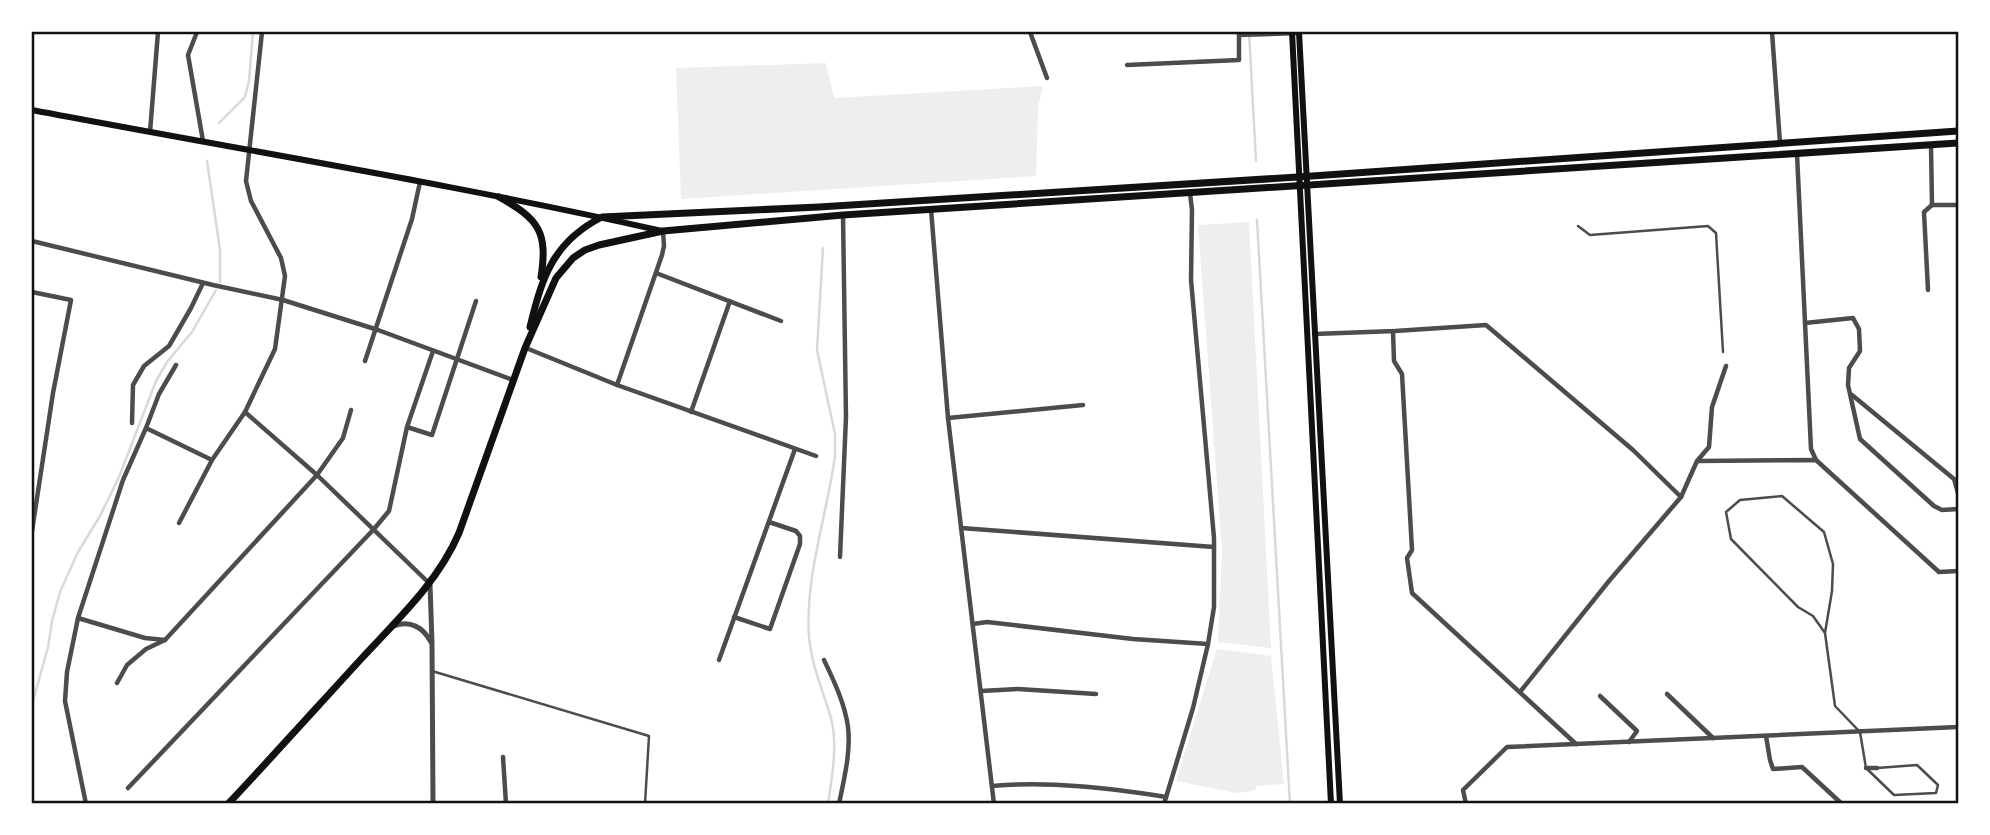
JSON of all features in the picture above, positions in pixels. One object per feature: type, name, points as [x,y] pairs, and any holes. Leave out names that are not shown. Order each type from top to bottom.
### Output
[{"type":"main road","points":[[1296,32],[1302,177],[1315,334],[1340,803]]},
{"type":"main road","points":[[32,110],[499,197],[663,231]]},
{"type":"main road","points":[[540,288],[550,266],[569,241],[602,217],[819,207],[1302,177],[1958,131]]},
{"type":"main road","points":[[228,803],[430,584],[447,559],[459,533],[525,348],[556,278],[573,258],[599,244],[663,231],[843,215],[1958,143]]},
{"type":"main road","points":[[1303,186],[1306,335],[1331,803]]},
{"type":"main road","points":[[499,197],[525,213],[541,235],[544,255],[540,288],[525,348]]},
{"type":"street","points":[[150,132],[158,32]]},
{"type":"street","points":[[197,32],[188,55],[203,142]]},
{"type":"street","points":[[179,523],[212,460],[245,412],[275,349],[285,276],[281,258],[251,201],[246,181],[262,32]]},
{"type":"street","points":[[1030,32],[1047,78]]},
{"type":"street","points":[[1127,65],[1239,60],[1239,33],[1296,32]]},
{"type":"street","points":[[1772,32],[1780,143]]},
{"type":"street","points":[[1931,145],[1932,205]]},
{"type":"street","points":[[1797,153],[1811,449],[1816,460],[1939,572],[1958,571]]},
{"type":"street","points":[[365,361],[412,219],[420,182]]},
{"type":"street","points":[[1164,803],[1193,708],[1214,607],[1214,547],[1191,280],[1190,192]]},
{"type":"street","points":[[1928,290],[1924,212],[1932,205],[1958,205]]},
{"type":"street","points":[[931,209],[948,418],[994,803]]},
{"type":"street","points":[[840,557],[846,417],[843,215]]},
{"type":"street","points":[[617,385],[656,273],[664,246],[663,231]]},
{"type":"street","points":[[32,241],[283,300],[376,329],[513,380]]},
{"type":"street","points":[[656,273],[781,321]]},
{"type":"street","points":[[132,423],[132,384],[144,366],[169,345],[203,283]]},
{"type":"street","points":[[32,292],[71,300],[53,393],[32,531]]},
{"type":"street","points":[[407,427],[432,435],[475,301]]},
{"type":"street","points":[[691,412],[730,301]]},
{"type":"street","points":[[1805,323],[1853,318],[1859,328],[1860,351],[1849,369],[1848,385],[1860,439],[1934,506],[1942,510],[1958,509]]},
{"type":"street","points":[[1306,335],[1486,325],[1633,450],[1681,496]]},
{"type":"street","points":[[1393,331],[1394,361],[1402,374],[1412,550],[1407,558],[1412,593],[1577,745]]},
{"type":"street","points":[[525,348],[617,385],[816,456]]},
{"type":"street","points":[[128,788],[389,511],[407,427],[433,351]]},
{"type":"street","points":[[86,803],[65,701],[67,672],[78,618],[123,480],[159,394],[176,365]]},
{"type":"street","points":[[1520,692],[1609,580],[1681,496],[1697,461],[1709,447],[1712,407],[1726,366]]},
{"type":"street","points":[[1851,395],[1954,479],[1958,492]]},
{"type":"street","points":[[948,418],[1083,405]]},
{"type":"street","points":[[117,682],[127,665],[146,649],[165,640],[317,475],[343,438],[351,410]]},
{"type":"street","points":[[245,412],[317,475],[430,584],[433,803]]},
{"type":"street","points":[[146,428],[212,460]]},
{"type":"street","points":[[719,660],[795,449]]},
{"type":"street","points":[[1697,461],[1816,460]]},
{"type":"street","points":[[734,617],[770,629],[800,544],[800,536],[796,531],[769,522]]},
{"type":"street","points":[[961,528],[1214,547]]},
{"type":"street","points":[[78,618],[145,638],[165,640]]},
{"type":"street","points":[[973,624],[987,622],[1133,639],[1208,644]]},
{"type":"street","points":[[388,630],[404,623],[415,625],[432,643]]},
{"type":"street","points":[[824,660],[836,687],[848,729],[847,764],[839,803]]},
{"type":"street","points":[[981,691],[1018,689],[1096,694]]},
{"type":"street","points":[[1667,694],[1713,738]]},
{"type":"street","points":[[1600,696],[1637,731],[1629,742]]},
{"type":"street","points":[[1466,803],[1463,790],[1507,747],[1958,727]]},
{"type":"street","points":[[1766,736],[1773,769],[1802,767],[1842,803]]},
{"type":"street","points":[[503,757],[506,803]]},
{"type":"street","points":[[1866,768],[1877,768]]},
{"type":"street","points":[[992,786],[1019,783],[1087,787],[1166,797]]},
{"type":"lane","points":[[1578,226],[1590,235],[1708,226],[1716,233],[1723,352]]},
{"type":"lane","points":[[1825,633],[1813,616],[1798,607],[1731,539],[1726,512],[1740,500],[1782,496],[1824,532],[1833,564],[1832,591],[1825,633],[1835,706],[1860,732],[1866,768],[1894,795],[1936,793],[1938,785],[1917,765],[1877,768]]},
{"type":"lane","points":[[432,671],[649,736],[645,803]]},
{"type":"shaded area","points":[[826,63],[834,98],[1043,86],[1038,107],[1036,176],[681,199],[676,68]]},
{"type":"shaded area","points":[[1249,222],[1271,648],[1218,642],[1222,550],[1198,225]]},
{"type":"shaded area","points":[[1217,649],[1271,656],[1284,784],[1256,786],[1256,790],[1237,793],[1176,781]]},
{"type":"waterway","points":[[219,123],[245,97],[253,32]]},
{"type":"waterway","points":[[1249,32],[1256,161]]},
{"type":"waterway","points":[[207,161],[220,250],[220,282]]},
{"type":"waterway","points":[[1257,220],[1290,804]]},
{"type":"waterway","points":[[823,248],[817,350],[835,434],[835,456],[813,568],[809,636],[812,657],[833,728],[834,761],[828,804]]},
{"type":"waterway","points":[[32,705],[60,592],[78,552],[119,477],[156,381],[167,362],[192,332],[216,290]]}]
